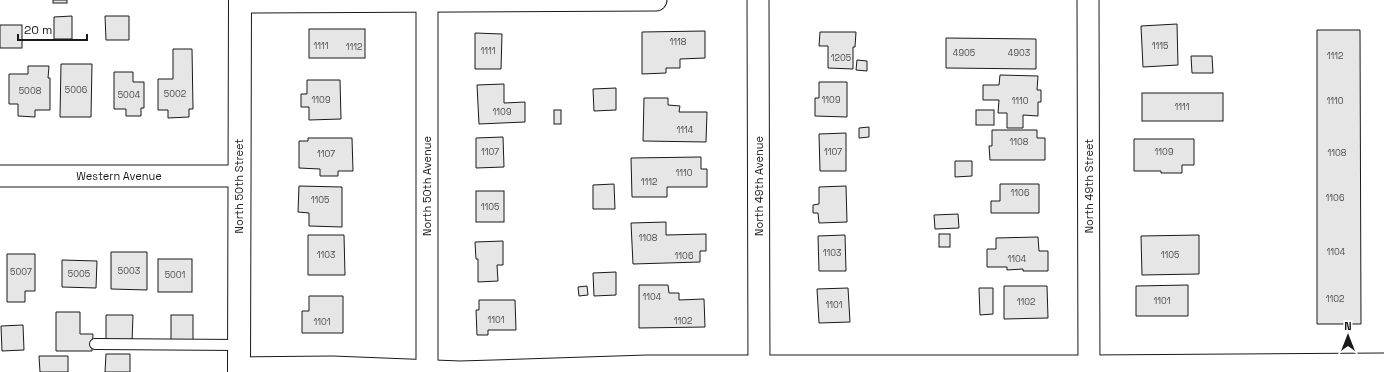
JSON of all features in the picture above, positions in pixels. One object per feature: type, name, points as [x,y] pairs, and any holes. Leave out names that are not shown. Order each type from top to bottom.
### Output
[{"type":"street","points":[[240,1],[656,0]]},
{"type":"street","name":"North 49th Avenue","points":[[758,0],[759,369]]},
{"type":"street","name":"North 49th Street","points":[[1088,0],[1089,369]]},
{"type":"street","name":"North 50th Street","points":[[239,370],[238,176],[240,1]]},
{"type":"street","name":"North 50th Avenue","points":[[427,1],[427,372]]},
{"type":"street","name":"Western Avenue","points":[[0,176],[238,176]]},
{"type":"street","points":[[239,370],[332,367],[427,372],[460,372],[647,366],[759,369],[1089,369],[1384,364]]},
{"type":"lane","points":[[95,344],[239,345]]},
{"type":"building","points":[[53,0],[67,0],[67,3],[53,3]]},
{"type":"building","points":[[72,16],[72,39],[54,39],[54,17]]},
{"type":"building","points":[[105,16],[129,16],[129,40],[106,40]]},
{"type":"building","points":[[1177,24],[1178,65],[1143,67],[1141,26]]},
{"type":"building","points":[[0,25],[22,25],[22,48],[0,48]]},
{"type":"building","points":[[309,29],[365,29],[365,58],[309,58]]},
{"type":"building","points":[[1317,30],[1360,30],[1361,324],[1317,324]]},
{"type":"building","points":[[705,31],[705,58],[680,59],[680,68],[666,68],[666,73],[642,74],[642,32]]},
{"type":"building","points":[[820,32],[856,32],[855,47],[853,47],[853,69],[828,68],[828,46],[819,46]]},
{"type":"building","points":[[475,33],[502,34],[501,69],[475,69]]},
{"type":"building","points":[[946,38],[1036,39],[1036,69],[946,68]]},
{"type":"building","points":[[173,49],[192,49],[193,109],[189,109],[189,117],[168,118],[168,110],[158,110],[158,79],[173,79]]},
{"type":"building","points":[[1191,56],[1212,56],[1213,73],[1192,73]]},
{"type":"building","points":[[857,60],[867,61],[867,71],[856,70]]},
{"type":"building","points":[[61,64],[92,64],[91,117],[60,117]]},
{"type":"building","points":[[28,66],[49,66],[48,78],[50,78],[50,110],[35,110],[35,117],[18,116],[18,104],[9,104],[9,74],[28,74]]},
{"type":"building","points":[[114,72],[133,72],[133,82],[144,82],[144,108],[141,108],[141,116],[126,116],[126,109],[114,109]]},
{"type":"building","points":[[1000,75],[1038,76],[1037,90],[1041,90],[1041,102],[1038,102],[1038,116],[1023,115],[1023,128],[1007,128],[1007,113],[998,113],[999,100],[983,100],[983,85],[999,85]]},
{"type":"building","points":[[307,80],[340,80],[341,119],[309,120],[309,107],[301,107],[301,94],[307,94]]},
{"type":"building","points":[[819,82],[847,82],[847,117],[815,116],[815,98],[819,98]]},
{"type":"building","points":[[504,84],[504,103],[525,102],[525,122],[479,124],[477,85]]},
{"type":"building","points":[[616,88],[616,110],[594,111],[593,89]]},
{"type":"building","points":[[1142,93],[1223,93],[1223,121],[1142,121]]},
{"type":"building","points":[[644,98],[668,98],[668,105],[680,106],[679,112],[707,112],[706,142],[643,141]]},
{"type":"building","points":[[554,110],[561,110],[561,124],[554,124]]},
{"type":"building","points":[[976,110],[994,110],[994,125],[976,125]]},
{"type":"building","points":[[869,127],[869,137],[859,138],[859,128]]},
{"type":"building","points":[[992,130],[1037,130],[1037,138],[1045,138],[1045,160],[990,160],[989,146],[992,146]]},
{"type":"building","points":[[846,133],[846,171],[820,171],[819,134]]},
{"type":"building","points":[[503,137],[504,167],[476,168],[476,138]]},
{"type":"building","points":[[308,138],[352,138],[353,171],[338,171],[338,176],[320,176],[320,169],[299,168],[299,141],[308,141]]},
{"type":"building","points":[[1134,139],[1194,139],[1194,165],[1182,165],[1182,173],[1134,171]]},
{"type":"building","points":[[701,157],[701,169],[707,169],[707,187],[667,187],[667,197],[632,197],[631,158]]},
{"type":"building","points":[[955,161],[972,161],[972,176],[955,177]]},
{"type":"building","points":[[614,184],[615,209],[593,209],[593,185]]},
{"type":"building","points":[[1000,184],[1039,184],[1039,213],[991,213],[991,201],[1000,201]]},
{"type":"building","points":[[299,186],[342,187],[342,227],[309,226],[309,213],[298,212]]},
{"type":"building","points":[[846,186],[847,222],[819,223],[818,213],[813,213],[813,205],[819,204],[819,187]]},
{"type":"building","points":[[476,191],[504,191],[504,222],[476,222]]},
{"type":"building","points":[[958,214],[959,228],[935,229],[934,215]]},
{"type":"building","points":[[666,222],[666,235],[706,234],[706,251],[700,251],[700,262],[633,264],[631,223]]},
{"type":"building","points":[[939,234],[950,234],[950,247],[939,247]]},
{"type":"building","points":[[308,235],[344,235],[345,275],[308,275]]},
{"type":"building","points":[[845,235],[846,271],[819,271],[818,236]]},
{"type":"building","points":[[1199,235],[1199,274],[1142,275],[1141,236]]},
{"type":"building","points":[[1038,237],[1039,251],[1048,251],[1048,271],[1023,271],[1023,269],[1007,270],[1007,267],[987,267],[987,249],[996,249],[996,238]]},
{"type":"building","points":[[503,241],[503,265],[497,265],[498,281],[478,282],[478,259],[476,259],[475,242]]},
{"type":"building","points":[[111,252],[147,252],[147,290],[111,289]]},
{"type":"building","points":[[7,254],[35,254],[35,291],[25,291],[25,302],[7,302]]},
{"type":"building","points":[[158,259],[192,259],[192,292],[158,292]]},
{"type":"building","points":[[62,260],[97,261],[96,288],[62,287]]},
{"type":"building","points":[[616,272],[616,295],[594,296],[593,273]]},
{"type":"building","points":[[639,285],[668,285],[669,293],[679,293],[679,300],[704,299],[705,327],[639,328]]},
{"type":"building","points":[[1188,285],[1188,316],[1136,316],[1136,286]]},
{"type":"building","points":[[587,286],[588,295],[579,296],[578,287]]},
{"type":"building","points":[[1004,286],[1047,286],[1048,318],[1004,319]]},
{"type":"building","points":[[848,288],[850,322],[819,323],[817,289]]},
{"type":"building","points":[[979,288],[993,288],[993,314],[980,315]]},
{"type":"building","points":[[309,296],[343,296],[343,333],[302,333],[302,311],[309,311]]},
{"type":"building","points":[[479,300],[515,300],[516,330],[488,330],[488,335],[477,335],[476,310],[479,310]]},
{"type":"building","points":[[56,312],[80,312],[80,334],[93,334],[92,351],[56,351]]},
{"type":"building","points":[[106,315],[133,315],[132,342],[106,342]]},
{"type":"building","points":[[171,315],[193,315],[193,340],[171,340]]},
{"type":"building","points":[[23,325],[24,350],[2,351],[1,326]]},
{"type":"building","points":[[106,354],[130,354],[130,372],[105,372]]},
{"type":"building","points":[[39,356],[68,356],[68,372],[40,372]]}]
